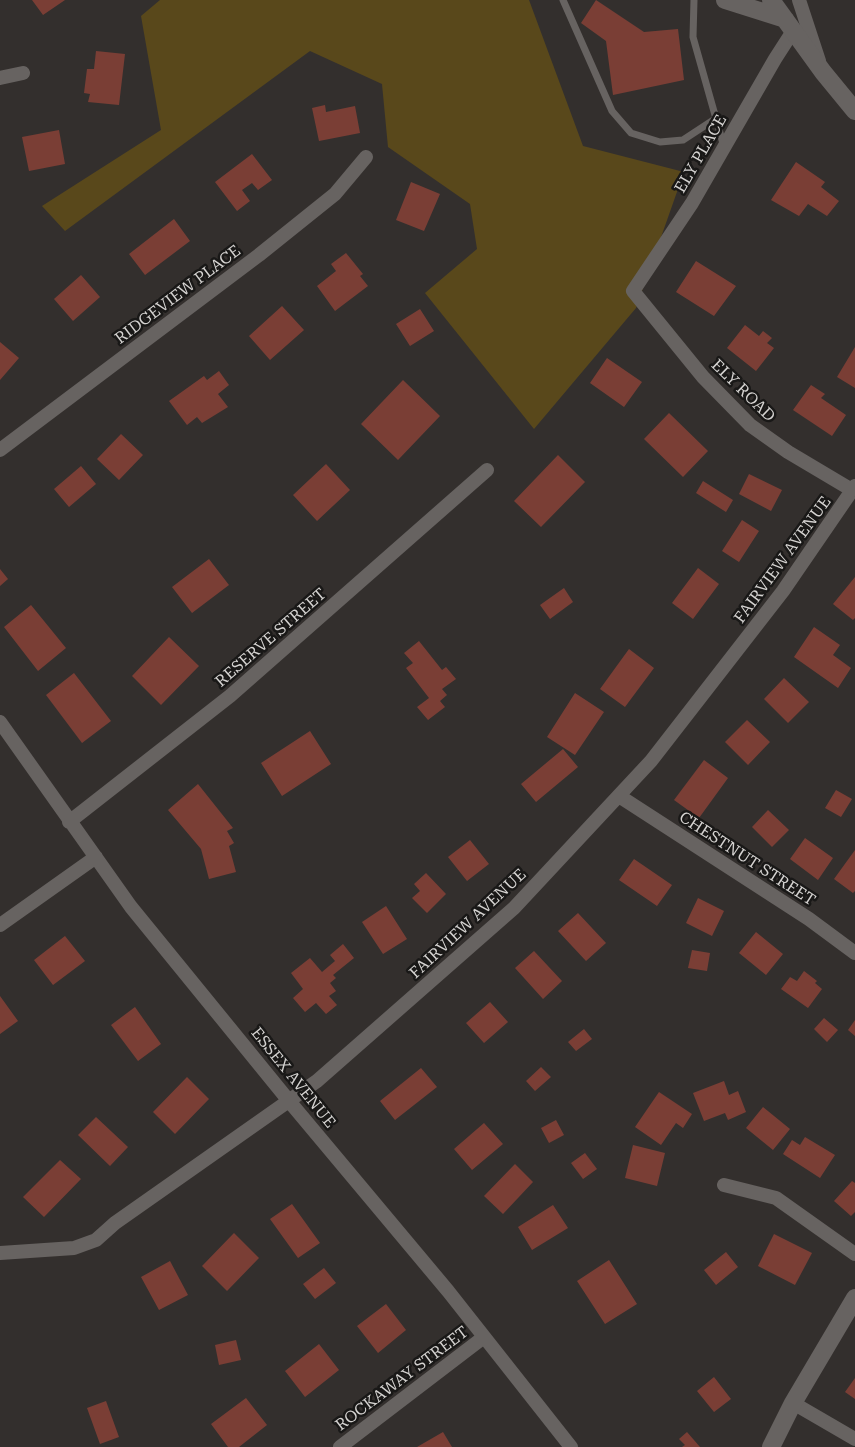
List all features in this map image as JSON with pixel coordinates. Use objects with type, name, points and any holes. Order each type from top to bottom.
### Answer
[{"type":"main road","points":[[725,0],[789,25]]},
{"type":"main road","points":[[771,0],[823,72],[855,111]]},
{"type":"main road","points":[[771,1447],[793,1403],[855,1298]]},
{"type":"street","points":[[799,0],[823,72]]},
{"type":"street","name":"ELY PLACE","points":[[633,291],[692,203],[775,59],[789,25]]},
{"type":"street","points":[[0,78],[23,73]]},
{"type":"street","name":"RIDGEVIEW PLACE","points":[[0,450],[327,201],[366,157]]},
{"type":"street","name":"ELY ROAD","points":[[633,291],[704,377],[750,425],[788,452],[854,488]]},
{"type":"street","name":"RESERVE STREET","points":[[69,822],[230,696],[487,470]]},
{"type":"street","name":"FAIRVIEW AVENUE","points":[[0,1253],[74,1248],[96,1240],[115,1223],[317,1081],[514,908],[651,761],[783,591],[854,488]]},
{"type":"street","name":"ESSEX AVENUE","points":[[0,722],[131,907],[448,1291],[571,1447]]},
{"type":"street","name":"CHESTNUT STREET","points":[[619,796],[809,919],[855,953]]},
{"type":"street","points":[[0,925],[96,857]]},
{"type":"street","points":[[724,1185],[776,1198],[855,1254]]},
{"type":"street","name":"ROCKAWAY STREET","points":[[340,1447],[484,1337]]},
{"type":"street","points":[[793,1403],[855,1439]]},
{"type":"lane","points":[[563,0],[612,111],[631,133],[660,142],[683,140],[716,119]]},
{"type":"lane","points":[[694,0],[693,38],[724,147]]},
{"type":"shaded area","points":[[160,0],[529,0],[583,146],[684,172],[636,308],[534,429],[425,293],[477,249],[470,204],[388,147],[382,84],[310,51],[65,231],[42,206],[161,130],[141,16]]},
{"type":"building","points":[[32,0],[65,0],[43,15]]},
{"type":"building","points":[[596,0],[644,32],[678,29],[684,80],[613,95],[606,41],[581,23]]},
{"type":"building","points":[[96,51],[125,54],[119,105],[88,102],[90,94],[84,93],[87,69],[94,69]]},
{"type":"building","points":[[325,105],[326,112],[355,106],[360,133],[319,141],[312,108]]},
{"type":"building","points":[[59,130],[65,164],[29,171],[22,137]]},
{"type":"building","points":[[252,154],[272,180],[258,190],[252,183],[242,190],[250,201],[237,211],[215,182]]},
{"type":"building","points":[[796,162],[825,182],[821,187],[839,201],[827,216],[808,204],[799,216],[771,200]]},
{"type":"building","points":[[411,182],[440,194],[424,231],[396,220]]},
{"type":"building","points":[[174,219],[190,241],[145,275],[129,254]]},
{"type":"building","points":[[346,253],[363,274],[360,276],[368,286],[335,311],[317,286],[336,271],[331,264]]},
{"type":"building","points":[[696,261],[736,286],[714,316],[676,292]]},
{"type":"building","points":[[81,275],[100,297],[73,321],[54,299]]},
{"type":"building","points":[[282,306],[304,330],[270,360],[249,336]]},
{"type":"building","points":[[420,309],[434,331],[410,346],[396,324]]},
{"type":"building","points":[[745,325],[759,336],[763,331],[772,338],[767,343],[774,348],[756,371],[727,348]]},
{"type":"building","points":[[0,342],[19,358],[0,380]]},
{"type":"building","points":[[855,347],[855,388],[837,377]]},
{"type":"building","points":[[607,358],[642,382],[624,407],[590,383]]},
{"type":"building","points":[[219,371],[229,385],[218,394],[228,407],[202,423],[197,417],[187,425],[169,401],[204,376],[207,380]]},
{"type":"building","points":[[403,380],[440,416],[398,460],[361,424]]},
{"type":"building","points":[[811,385],[825,394],[821,398],[846,415],[832,436],[793,410]]},
{"type":"building","points":[[669,413],[708,451],[683,477],[644,439]]},
{"type":"building","points":[[121,434],[143,455],[119,480],[97,459]]},
{"type":"building","points":[[558,455],[585,482],[541,527],[514,501]]},
{"type":"building","points":[[326,464],[350,490],[317,521],[293,495]]},
{"type":"building","points":[[81,466],[96,484],[69,507],[54,489]]},
{"type":"building","points":[[749,474],[782,490],[771,511],[739,494]]},
{"type":"building","points":[[703,481],[733,500],[726,512],[696,493]]},
{"type":"building","points":[[742,520],[759,531],[739,562],[722,551]]},
{"type":"building","points":[[209,559],[229,585],[192,613],[172,587]]},
{"type":"building","points":[[698,568],[719,584],[693,619],[672,603]]},
{"type":"building","points":[[0,569],[8,579],[0,586]]},
{"type":"building","points":[[855,577],[855,618],[853,620],[833,604]]},
{"type":"building","points":[[564,588],[573,602],[550,619],[540,605]]},
{"type":"building","points":[[31,605],[66,648],[38,671],[4,627]]},
{"type":"building","points":[[814,627],[840,645],[833,655],[851,668],[838,688],[794,657]]},
{"type":"building","points":[[169,637],[199,666],[161,705],[132,676]]},
{"type":"building","points":[[419,641],[442,670],[446,667],[456,679],[442,689],[447,695],[440,701],[445,707],[428,720],[417,707],[429,698],[406,668],[413,663],[404,653]]},
{"type":"building","points":[[629,649],[654,668],[625,707],[600,689]]},
{"type":"building","points":[[74,673],[111,721],[82,743],[46,695]]},
{"type":"building","points":[[784,678],[809,702],[788,723],[764,699]]},
{"type":"building","points":[[575,693],[604,712],[575,755],[547,737]]},
{"type":"building","points":[[747,720],[770,742],[748,765],[725,742]]},
{"type":"building","points":[[310,731],[331,764],[282,796],[261,763]]},
{"type":"building","points":[[563,749],[578,767],[536,802],[521,784]]},
{"type":"building","points":[[704,760],[728,778],[699,818],[674,800]]},
{"type":"building","points":[[198,784],[233,828],[227,831],[234,843],[229,846],[236,872],[209,879],[201,849],[168,810]]},
{"type":"building","points":[[836,790],[852,799],[841,817],[825,808]]},
{"type":"building","points":[[768,810],[789,830],[772,847],[752,827]]},
{"type":"building","points":[[805,838],[833,858],[818,880],[790,859]]},
{"type":"building","points":[[470,840],[489,864],[467,881],[448,857]]},
{"type":"building","points":[[855,850],[855,891],[853,893],[834,879]]},
{"type":"building","points":[[634,859],[672,885],[657,906],[619,880]]},
{"type":"building","points":[[426,873],[446,894],[427,913],[412,898],[420,891],[414,884]]},
{"type":"building","points":[[698,898],[724,911],[712,936],[686,923]]},
{"type":"building","points":[[386,906],[407,939],[383,954],[362,922]]},
{"type":"building","points":[[578,913],[606,943],[586,961],[558,931]]},
{"type":"building","points":[[756,932],[783,954],[766,975],[739,953]]},
{"type":"building","points":[[65,936],[85,961],[53,985],[34,960]]},
{"type":"building","points":[[343,944],[354,958],[333,975],[336,978],[330,983],[336,991],[329,996],[337,1005],[326,1014],[316,1003],[305,1012],[293,998],[303,989],[291,973],[310,958],[322,972],[335,961],[330,955]]},
{"type":"building","points":[[692,950],[710,953],[707,971],[688,968]]},
{"type":"building","points":[[534,951],[562,981],[543,999],[515,968]]},
{"type":"building","points":[[804,971],[817,981],[815,983],[822,989],[808,1008],[781,989],[790,977],[797,981]]},
{"type":"building","points":[[0,996],[18,1021],[0,1034]]},
{"type":"building","points":[[490,1002],[508,1022],[484,1043],[466,1023]]},
{"type":"building","points":[[135,1007],[161,1044],[138,1061],[111,1025]]},
{"type":"building","points":[[824,1018],[838,1030],[827,1042],[814,1029]]},
{"type":"building","points":[[855,1020],[855,1036],[848,1030]]},
{"type":"building","points":[[584,1029],[592,1039],[576,1051],[568,1042]]},
{"type":"building","points":[[541,1067],[551,1077],[535,1091],[526,1081]]},
{"type":"building","points":[[421,1068],[437,1087],[395,1120],[380,1101]]},
{"type":"building","points":[[187,1077],[209,1099],[175,1134],[153,1112]]},
{"type":"building","points":[[724,1081],[729,1095],[738,1091],[746,1112],[728,1120],[725,1113],[704,1121],[693,1093]]},
{"type":"building","points":[[659,1092],[692,1114],[683,1128],[676,1123],[661,1145],[635,1127]]},
{"type":"building","points":[[763,1107],[790,1129],[773,1150],[746,1128]]},
{"type":"building","points":[[96,1117],[128,1147],[110,1166],[78,1135]]},
{"type":"building","points":[[556,1120],[564,1135],[549,1143],[541,1128]]},
{"type":"building","points":[[484,1123],[503,1144],[472,1170],[454,1149]]},
{"type":"building","points":[[805,1137],[835,1155],[820,1178],[783,1154],[792,1140],[800,1145]]},
{"type":"building","points":[[633,1145],[665,1153],[657,1186],[625,1178]]},
{"type":"building","points":[[585,1153],[597,1169],[583,1179],[571,1163]]},
{"type":"building","points":[[60,1160],[81,1179],[44,1217],[23,1197]]},
{"type":"building","points":[[515,1164],[533,1182],[503,1214],[484,1196]]},
{"type":"building","points":[[852,1181],[855,1183],[855,1212],[851,1216],[834,1201]]},
{"type":"building","points":[[292,1204],[320,1243],[298,1258],[270,1219]]},
{"type":"building","points":[[553,1205],[568,1228],[532,1250],[518,1227]]},
{"type":"building","points":[[234,1233],[259,1258],[227,1291],[202,1266]]},
{"type":"building","points":[[774,1234],[812,1253],[795,1285],[758,1266]]},
{"type":"building","points":[[726,1252],[738,1267],[716,1285],[704,1270]]},
{"type":"building","points":[[609,1260],[637,1304],[605,1324],[577,1281]]},
{"type":"building","points":[[170,1261],[188,1295],[159,1310],[141,1277]]},
{"type":"building","points":[[324,1268],[336,1283],[315,1299],[303,1284]]},
{"type":"building","points":[[386,1304],[406,1330],[378,1353],[357,1326]]},
{"type":"building","points":[[236,1340],[241,1360],[219,1365],[215,1345]]},
{"type":"building","points":[[319,1344],[339,1370],[305,1397],[285,1371]]},
{"type":"building","points":[[714,1377],[731,1399],[714,1412],[697,1391]]},
{"type":"building","points":[[855,1378],[855,1399],[845,1392]]},
{"type":"building","points":[[246,1398],[267,1425],[239,1447],[228,1447],[211,1424]]},
{"type":"building","points":[[106,1401],[119,1437],[100,1444],[87,1408]]},
{"type":"building","points":[[443,1432],[452,1447],[417,1447]]},
{"type":"building","points":[[687,1432],[700,1447],[682,1447],[685,1445],[679,1439]]}]
